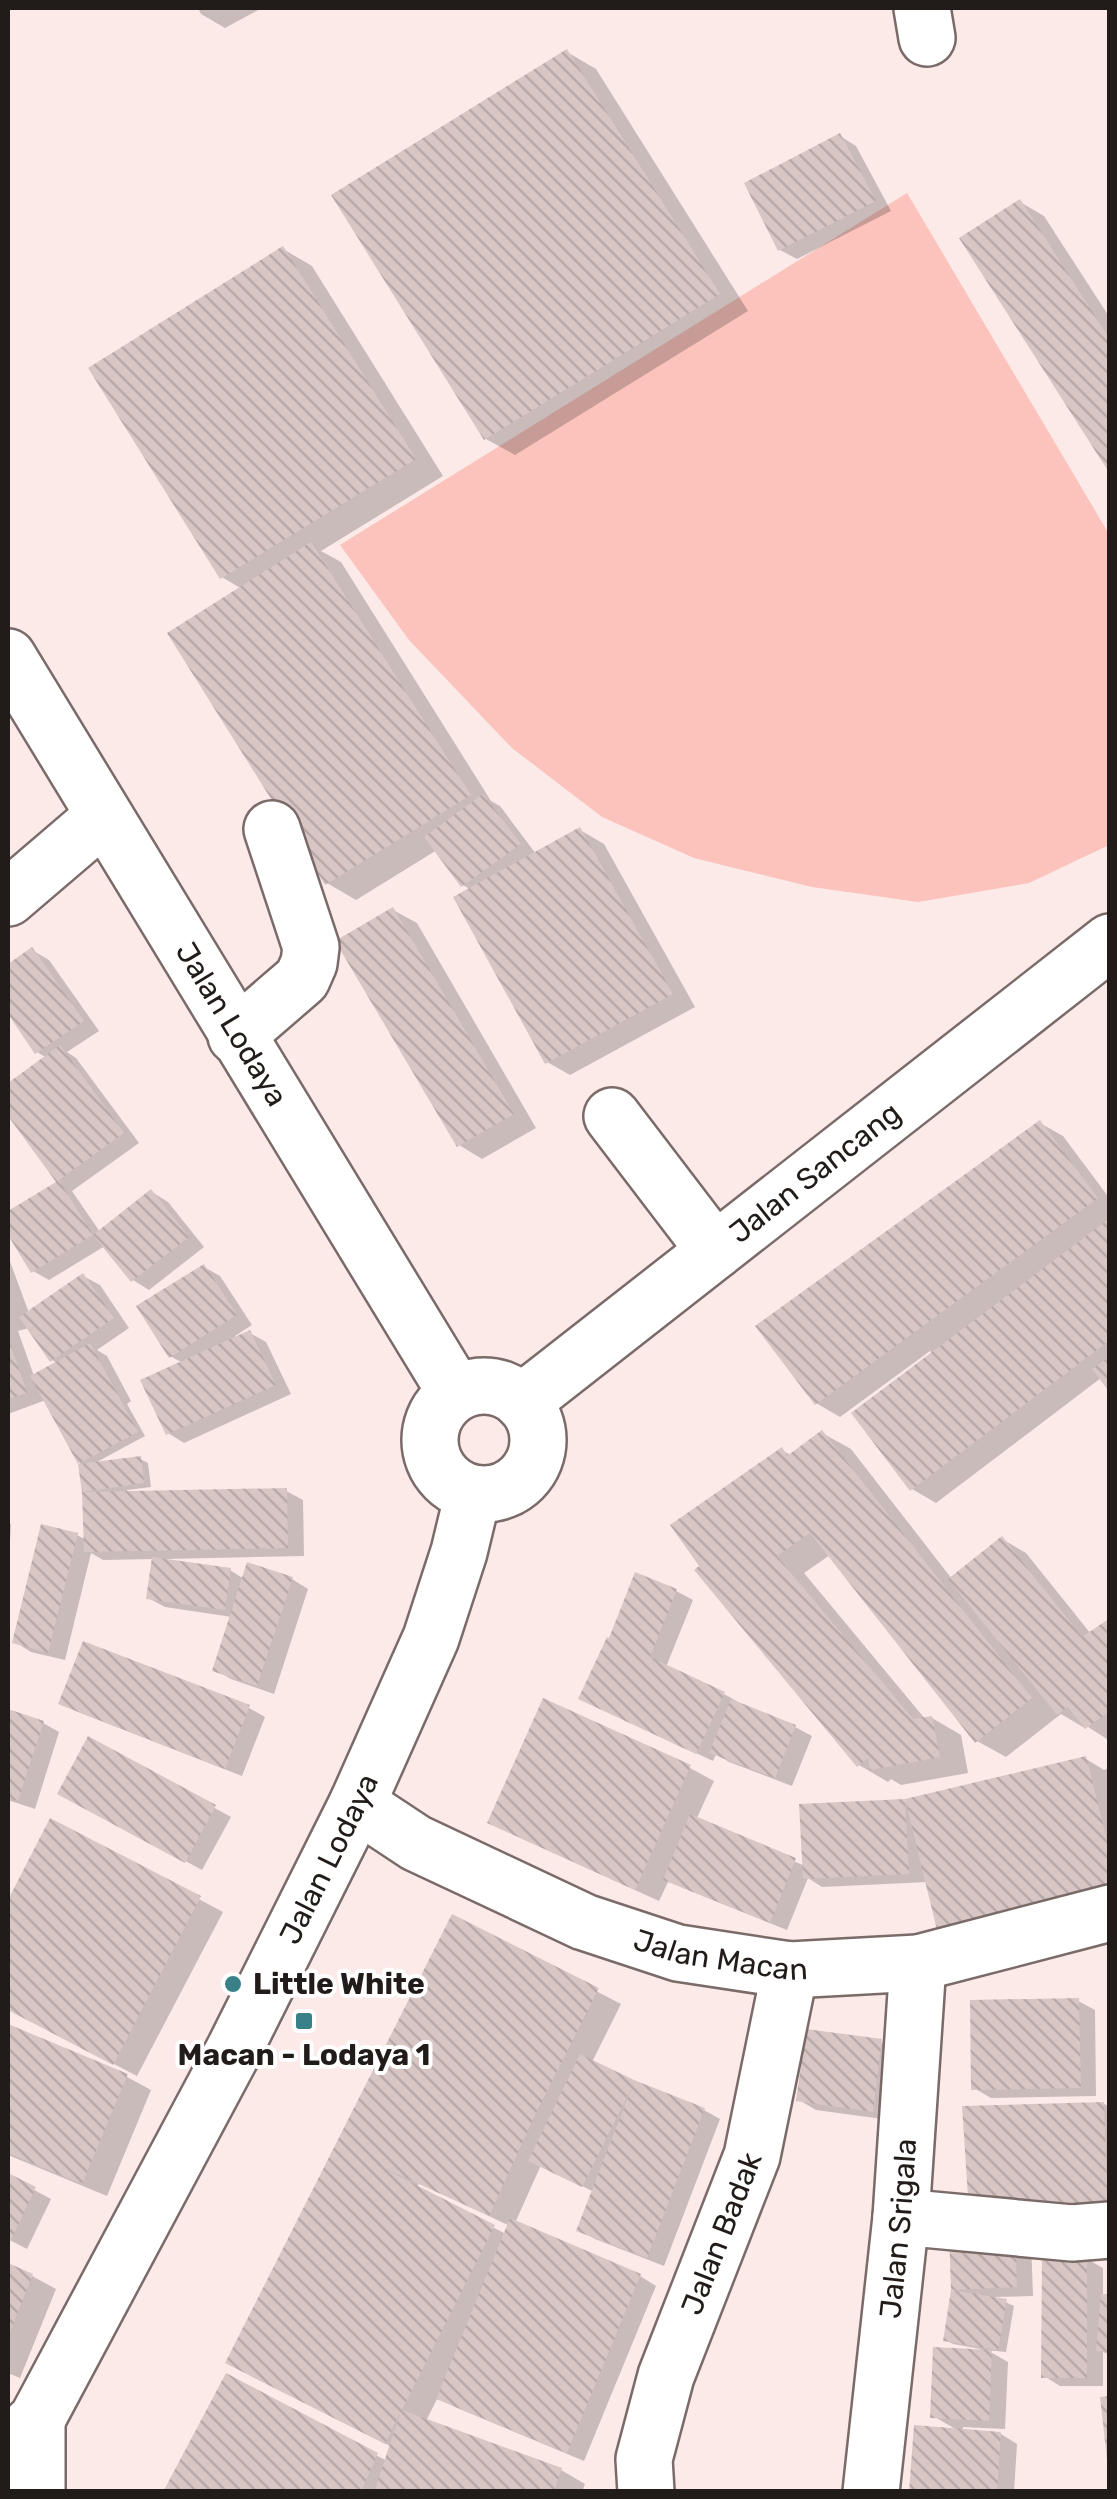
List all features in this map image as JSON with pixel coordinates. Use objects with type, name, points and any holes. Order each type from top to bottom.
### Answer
[{"type":"street","name":"Jalan Lodaya","points":[[8,656],[456,1393]]},
{"type":"street","points":[[8,898],[104,816]]},
{"type":"street","points":[[236,1036],[302,979],[309,964],[311,948],[272,829]]},
{"type":"street","name":"Jalan Sancang","points":[[522,1402],[1110,942]]},
{"type":"street","points":[[612,1116],[715,1252]]},
{"type":"street","points":[[483,1385],[502,1388],[518,1397],[530,1412],[537,1428],[533,1465],[508,1490],[473,1494],[443,1476],[434,1463],[430,1428],[436,1412],[456,1393],[483,1385]]},
{"type":"street","name":"Jalan Lodaya","points":[[37,2492],[18,2425],[234,2048],[358,1804],[432,1638],[473,1494]]},
{"type":"street","name":"Jalan Macan","points":[[358,1804],[416,1843],[584,1922],[678,1953],[790,1970],[918,1963],[1110,1913]]},
{"type":"street","name":"Jalan Srigala","points":[[871,2492],[901,2217],[918,1963]]},
{"type":"street","name":"Jalan Badak","points":[[646,2492],[644,2459],[666,2376],[752,2156],[790,1970]]},
{"type":"street","points":[[901,2217],[1072,2233],[1110,2230]]},
{"type":"shaded area","points":[[907,193],[1109,534],[1109,845],[1029,883],[918,902],[812,887],[694,858],[602,817],[512,748],[409,640],[340,545]]},
{"type":"building","points":[[567,49],[720,294],[484,440],[331,195]]},
{"type":"building","points":[[840,133],[876,201],[778,251],[744,183]]},
{"type":"building","points":[[1020,199],[1110,339],[1110,474],[959,238]]},
{"type":"building","points":[[283,246],[416,459],[220,579],[88,368]]},
{"type":"building","points":[[311,542],[471,795],[325,885],[167,633]]},
{"type":"building","points":[[483,794],[521,844],[461,887],[424,837]]},
{"type":"building","points":[[580,827],[673,994],[545,1064],[453,897]]},
{"type":"building","points":[[393,907],[514,1114],[457,1147],[335,941]]},
{"type":"building","points":[[32,947],[84,1021],[35,1054],[8,1014],[8,964]]},
{"type":"building","points":[[60,1045],[124,1133],[59,1180],[93,1235],[31,1273],[8,1235],[8,1211],[56,1182],[8,1116],[8,1083]]},
{"type":"building","points":[[1040,1120],[1098,1198],[815,1405],[755,1326]]},
{"type":"building","points":[[151,1189],[189,1237],[131,1282],[93,1235]]},
{"type":"building","points":[[1110,1218],[1110,1340],[910,1491],[851,1413]]},
{"type":"building","points":[[204,1264],[237,1315],[169,1358],[136,1306]]},
{"type":"building","points":[[83,1273],[114,1318],[50,1362],[19,1317]]},
{"type":"building","points":[[250,1330],[276,1385],[166,1435],[140,1380]]},
{"type":"building","points":[[8,1337],[27,1393],[8,1399]]},
{"type":"building","points":[[90,1343],[138,1432],[78,1464],[30,1376]]},
{"type":"building","points":[[1110,1356],[1110,1393],[1092,1369]]},
{"type":"building","points":[[822,1430],[1032,1698],[975,1743],[810,1533],[777,1556],[913,1719],[932,1716],[940,1757],[870,1770],[868,1758],[857,1767],[694,1570],[699,1566],[670,1525],[782,1447],[787,1456]]},
{"type":"building","points":[[141,1456],[144,1483],[82,1492],[78,1464]]},
{"type":"building","points":[[287,1488],[288,1548],[84,1552],[82,1492]]},
{"type":"building","points":[[41,1524],[78,1533],[48,1653],[12,1643]]},
{"type":"building","points":[[1002,1536],[1082,1637],[1110,1618],[1110,1711],[1085,1729],[1068,1707],[1057,1715],[948,1579]]},
{"type":"building","points":[[152,1557],[231,1568],[225,1610],[146,1599]]},
{"type":"building","points":[[247,1562],[293,1577],[257,1686],[212,1671]]},
{"type":"building","points":[[635,1572],[677,1589],[650,1657],[725,1692],[696,1754],[578,1699],[609,1638]]},
{"type":"building","points":[[83,1641],[250,1705],[225,1769],[58,1704]]},
{"type":"building","points":[[543,1698],[691,1765],[635,1890],[487,1823]]},
{"type":"building","points":[[731,1699],[796,1725],[775,1778],[709,1753]]},
{"type":"building","points":[[8,1709],[44,1721],[18,1801],[8,1798]]},
{"type":"building","points":[[88,1736],[216,1805],[185,1863],[57,1794]]},
{"type":"building","points":[[1086,1756],[1110,1852],[1110,1889],[937,1930],[905,1799]]},
{"type":"building","points":[[905,1799],[909,1874],[803,1879],[799,1804]]},
{"type":"building","points":[[690,1814],[796,1858],[770,1923],[663,1880]]},
{"type":"building","points":[[50,1818],[201,1896],[113,2065],[8,2010],[8,1900]]},
{"type":"building","points":[[452,1914],[599,1988],[489,2216],[373,2163],[495,2225],[402,2410],[562,2468],[554,2492],[374,2492],[401,2411],[385,2444],[225,2363]]},
{"type":"building","points":[[1079,1998],[1081,2088],[971,2090],[970,2000]]},
{"type":"building","points":[[8,2024],[128,2074],[82,2184],[8,2153]]},
{"type":"building","points":[[806,2029],[882,2039],[873,2112],[796,2101]]},
{"type":"building","points":[[580,2054],[705,2108],[647,2258],[576,2231],[632,2087],[582,2187],[528,2161]]},
{"type":"building","points":[[1104,2102],[1108,2206],[969,2212],[962,2106]]},
{"type":"building","points":[[8,2173],[36,2187],[10,2242],[8,2240]]},
{"type":"building","points":[[510,2218],[641,2274],[567,2453],[436,2399]]},
{"type":"building","points":[[1015,2228],[1017,2287],[951,2290],[949,2230]]},
{"type":"building","points":[[1042,2256],[1087,2256],[1087,2378],[1041,2378]]},
{"type":"building","points":[[8,2263],[33,2274],[8,2337]]},
{"type":"building","points":[[951,2290],[1007,2299],[998,2350],[943,2341]]},
{"type":"building","points":[[1101,2294],[1110,2294],[1110,2352],[1096,2351]]},
{"type":"building","points":[[933,2347],[992,2350],[989,2421],[930,2418]]},
{"type":"building","points":[[226,2373],[378,2453],[361,2492],[163,2492]]},
{"type":"building","points":[[1110,2396],[1110,2459],[1107,2459],[1100,2397]]},
{"type":"building","points":[[914,2425],[1001,2432],[997,2492],[909,2492]]},
{"type":"place","name":"Little White","points":[[233,1984]]},
{"type":"place","name":"Macan - Lodaya 1","points":[[304,2021]]}]
